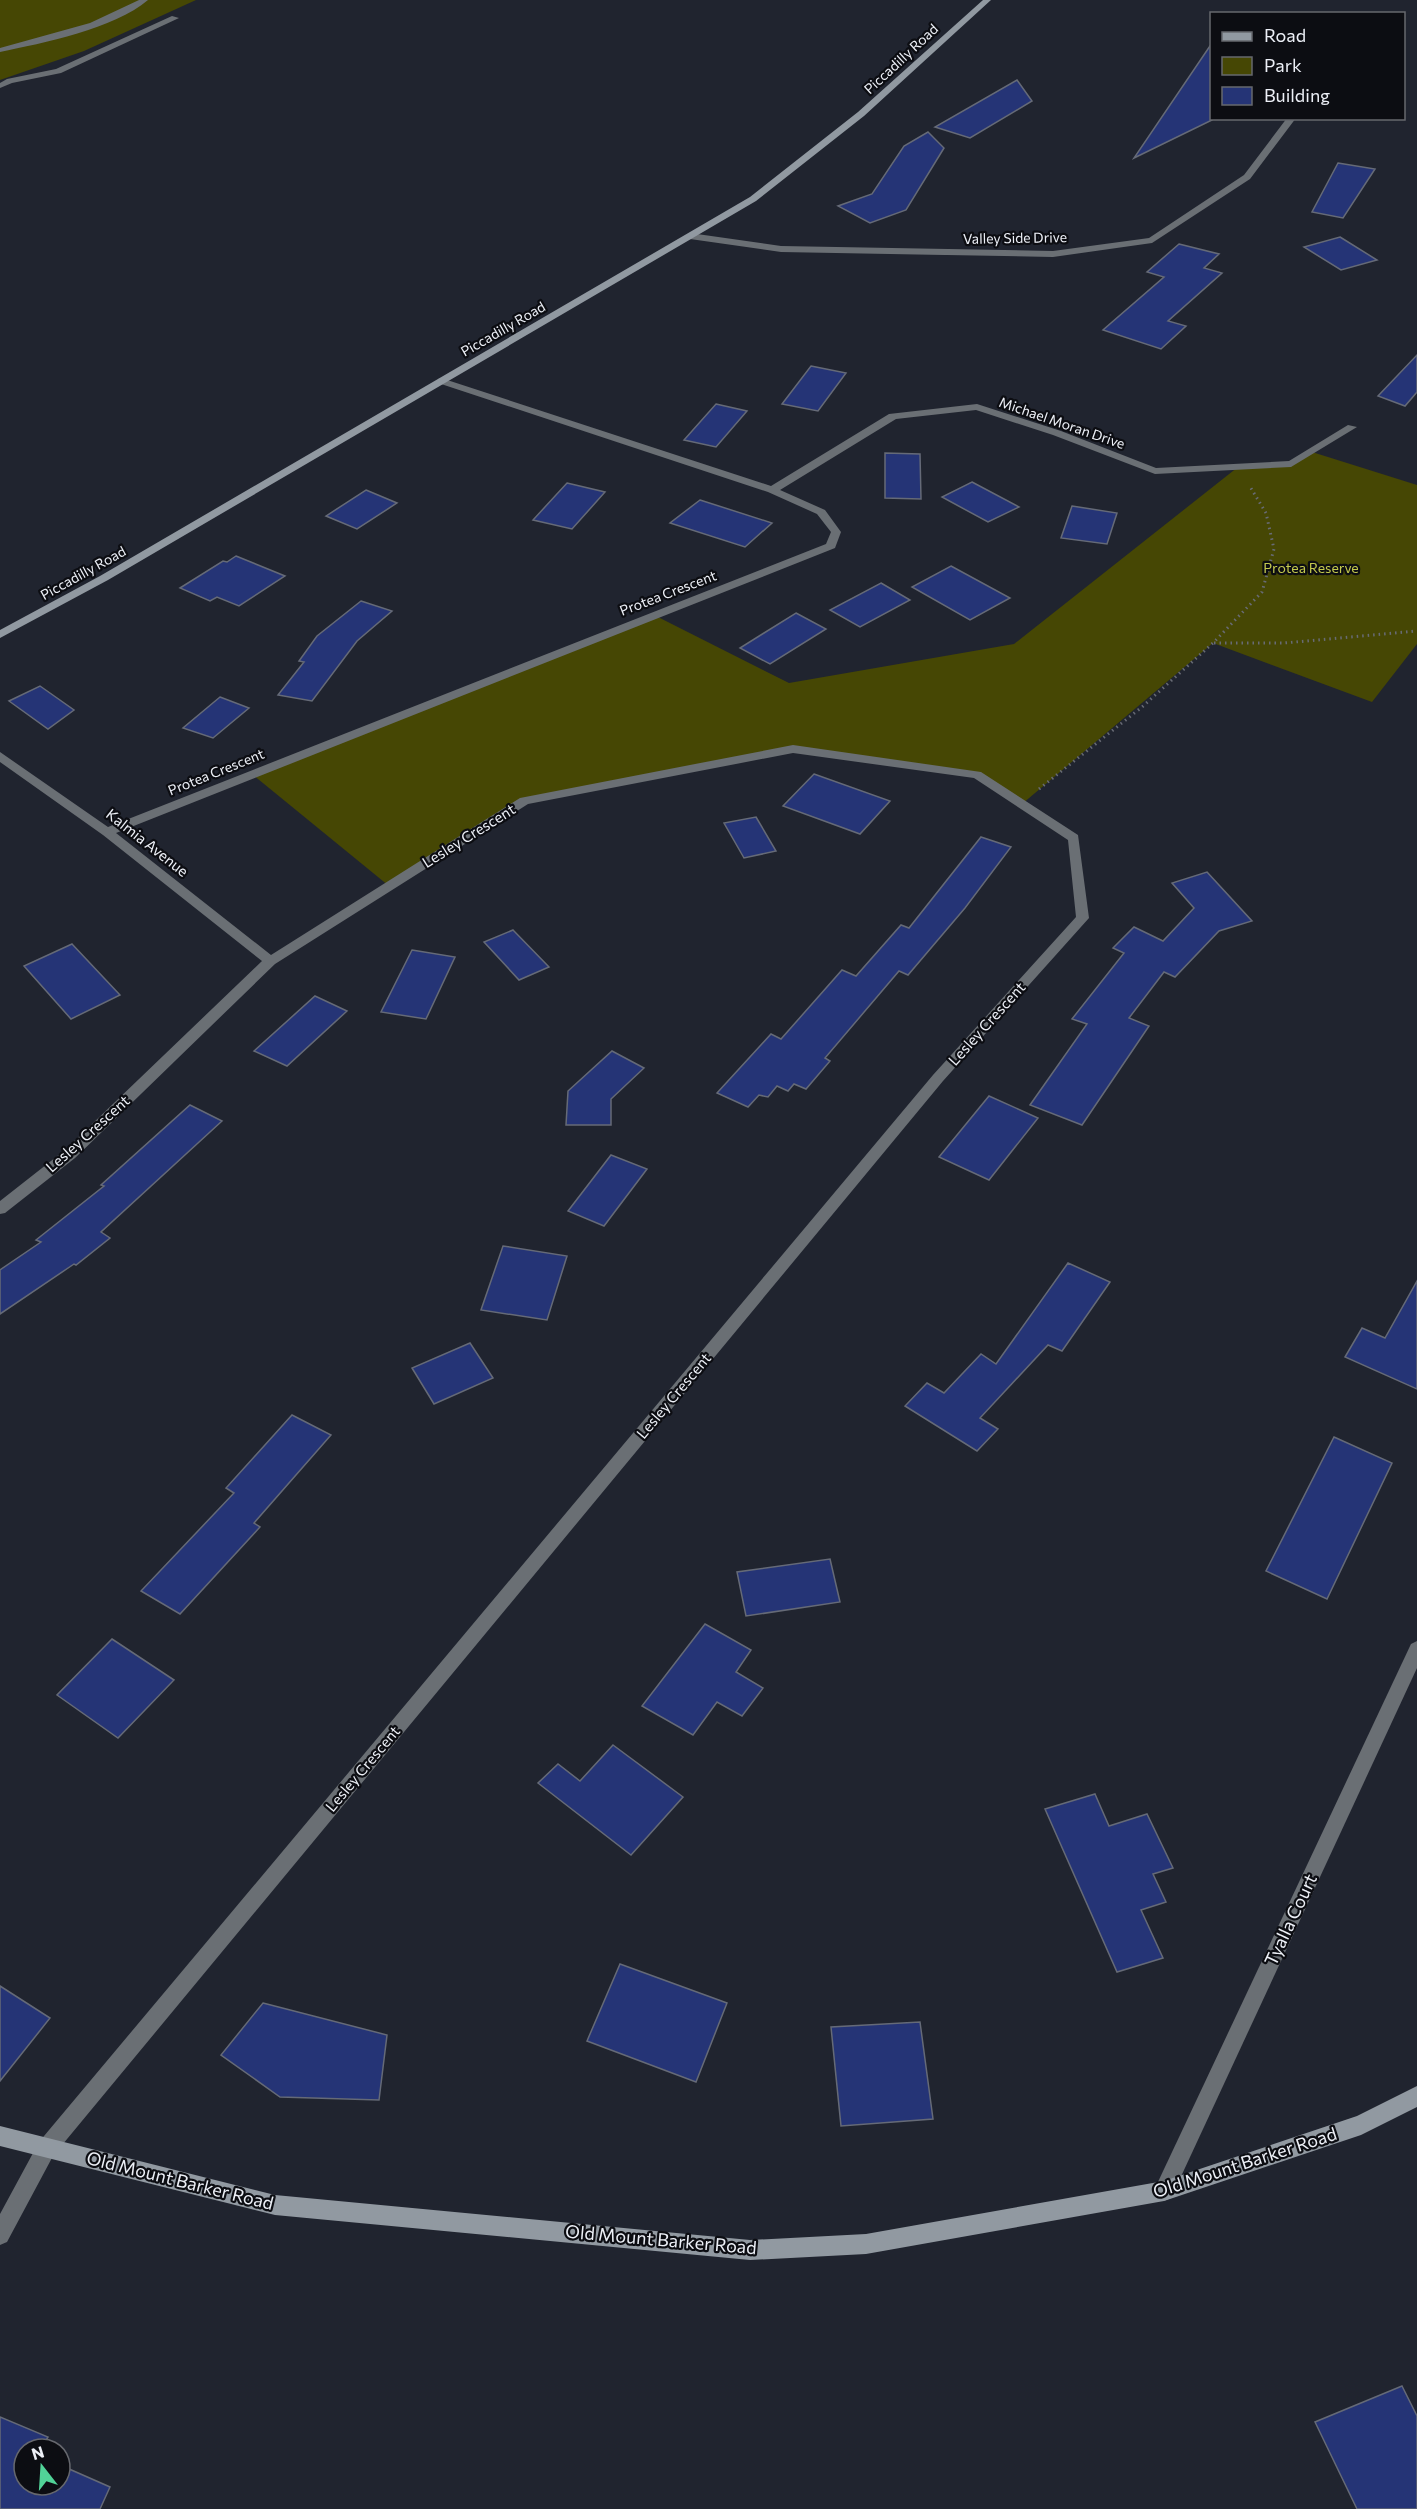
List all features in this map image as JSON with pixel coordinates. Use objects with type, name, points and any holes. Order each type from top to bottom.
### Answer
[{"type":"main road","name":"Piccadilly Road","points":[[0,635],[104,578],[753,199],[861,114],[987,0]]},
{"type":"main road","name":"Old Mount Barker Road","points":[[0,2136],[275,2205],[750,2250],[866,2244],[1164,2191],[1361,2125],[1417,2096]]},
{"type":"street","points":[[0,50],[61,36],[126,11],[144,0]]},
{"type":"street","points":[[0,86],[10,81],[58,71],[175,18]]},
{"type":"street","name":"Valley Side Drive","points":[[690,236],[781,249],[1053,254],[1152,240],[1248,177],[1291,120]]},
{"type":"street","name":"Protea Crescent","points":[[107,832],[831,546],[836,532],[821,512],[772,490],[441,381]]},
{"type":"street","name":"Michael Moran Drive","points":[[772,490],[893,416],[977,407],[1057,433],[1155,471],[1291,464],[1352,427]]},
{"type":"street","name":"Lesley Crescent","points":[[0,1209],[70,1154],[270,961],[524,801],[793,749],[976,774],[1074,838],[1083,918],[938,1078],[46,2149]]},
{"type":"street","name":"Kalmia Avenue","points":[[0,756],[107,832],[270,961]]},
{"type":"street","name":"Tyalla Court","points":[[1164,2191],[1417,1649]]},
{"type":"street","points":[[0,2235],[46,2149]]},
{"type":"path","points":[[1022,804],[1061,770],[1142,707],[1213,643],[1263,592],[1274,549],[1266,513],[1238,467]]},
{"type":"path","points":[[1213,643],[1284,643],[1417,631]]},
{"type":"green space","points":[[0,0],[196,0],[84,51],[0,80]]},
{"type":"green space","name":"Protea Reserve","points":[[1312,452],[1417,485],[1417,644],[1372,702],[1213,643],[1022,804],[977,775],[793,749],[524,801],[389,886],[252,774],[654,615],[789,683],[1014,644],[1238,467],[1291,464]]},
{"type":"building","points":[[1210,46],[1210,120],[1212,120],[1134,158]]},
{"type":"building","points":[[1017,80],[1032,101],[970,138],[935,127]]},
{"type":"building","points":[[928,132],[944,148],[906,210],[870,223],[838,206],[872,194],[904,146]]},
{"type":"building","points":[[1338,163],[1375,169],[1343,218],[1312,212]]},
{"type":"building","points":[[1340,237],[1377,260],[1341,270],[1304,247]]},
{"type":"building","points":[[1179,244],[1219,254],[1204,268],[1222,273],[1168,321],[1186,326],[1161,349],[1103,330],[1164,277],[1147,272]]},
{"type":"building","points":[[1417,355],[1417,392],[1405,406],[1378,396]]},
{"type":"building","points":[[811,366],[846,373],[818,411],[782,404]]},
{"type":"building","points":[[716,404],[747,411],[716,447],[684,440]]},
{"type":"building","points":[[885,453],[920,454],[921,499],[885,498]]},
{"type":"building","points":[[972,482],[1019,507],[988,522],[942,497]]},
{"type":"building","points":[[567,483],[605,492],[572,529],[533,520]]},
{"type":"building","points":[[366,490],[397,503],[357,529],[326,516]]},
{"type":"building","points":[[700,500],[772,523],[745,547],[670,523]]},
{"type":"building","points":[[1072,506],[1117,513],[1107,544],[1061,538]]},
{"type":"building","points":[[236,556],[285,576],[239,606],[217,597],[210,601],[180,588],[223,561],[227,562]]},
{"type":"building","points":[[951,566],[1010,598],[970,620],[912,587]]},
{"type":"building","points":[[881,583],[910,600],[860,627],[830,610]]},
{"type":"building","points":[[361,601],[392,611],[357,641],[312,701],[278,695],[304,662],[299,661],[317,636]]},
{"type":"building","points":[[796,613],[826,629],[770,664],[740,648]]},
{"type":"building","points":[[40,686],[74,710],[48,729],[9,701]]},
{"type":"building","points":[[220,697],[249,708],[213,738],[183,728]]},
{"type":"building","points":[[814,774],[890,801],[860,834],[783,806]]},
{"type":"building","points":[[756,817],[776,851],[744,858],[724,823]]},
{"type":"building","points":[[981,837],[1011,847],[965,908],[908,975],[899,971],[825,1058],[830,1061],[806,1089],[794,1084],[788,1091],[777,1086],[768,1097],[759,1095],[748,1107],[717,1093],[771,1034],[781,1039],[842,970],[856,976],[901,925],[909,928]]},
{"type":"building","points":[[1207,872],[1252,921],[1219,931],[1175,977],[1164,972],[1129,1018],[1149,1026],[1082,1125],[1030,1105],[1087,1024],[1072,1019],[1124,953],[1113,948],[1134,927],[1163,941],[1194,908],[1172,883]]},
{"type":"building","points":[[513,930],[549,967],[519,980],[484,942]]},
{"type":"building","points":[[72,944],[120,995],[71,1019],[24,966]]},
{"type":"building","points":[[412,950],[455,957],[426,1019],[381,1012]]},
{"type":"building","points":[[315,996],[347,1011],[287,1066],[254,1051]]},
{"type":"building","points":[[612,1051],[644,1068],[611,1099],[611,1125],[566,1125],[568,1091]]},
{"type":"building","points":[[989,1096],[1038,1118],[989,1180],[939,1157]]},
{"type":"building","points":[[190,1105],[222,1121],[101,1232],[110,1238],[76,1265],[74,1264],[0,1314],[0,1270],[41,1242],[36,1240],[104,1186],[101,1185]]},
{"type":"building","points":[[611,1155],[647,1169],[604,1226],[568,1211]]},
{"type":"building","points":[[503,1246],[567,1256],[547,1320],[481,1310]]},
{"type":"building","points":[[1068,1263],[1110,1282],[1062,1351],[1048,1345],[980,1418],[998,1429],[977,1451],[905,1406],[927,1383],[944,1393],[981,1354],[996,1364]]},
{"type":"building","points":[[1417,1281],[1417,1389],[1345,1357],[1362,1328],[1385,1338]]},
{"type":"building","points":[[470,1343],[493,1378],[434,1404],[412,1368]]},
{"type":"building","points":[[292,1415],[331,1435],[254,1523],[260,1527],[180,1614],[141,1591],[234,1493],[226,1488]]},
{"type":"building","points":[[1334,1437],[1392,1463],[1327,1599],[1266,1571]]},
{"type":"building","points":[[830,1559],[840,1602],[746,1616],[737,1572]]},
{"type":"building","points":[[705,1624],[751,1650],[736,1672],[763,1688],[742,1716],[717,1702],[693,1735],[642,1706]]},
{"type":"building","points":[[112,1639],[174,1680],[118,1738],[57,1695]]},
{"type":"building","points":[[613,1745],[683,1797],[631,1855],[538,1783],[558,1764],[580,1781]]},
{"type":"building","points":[[1095,1794],[1109,1826],[1147,1814],[1173,1868],[1153,1874],[1166,1902],[1141,1910],[1163,1958],[1117,1972],[1045,1809]]},
{"type":"building","points":[[620,1964],[727,2003],[696,2082],[587,2041]]},
{"type":"building","points":[[0,1986],[50,2018],[0,2081]]},
{"type":"building","points":[[263,2003],[387,2035],[379,2100],[280,2097],[221,2055]]},
{"type":"building","points":[[920,2022],[933,2119],[841,2126],[831,2027]]},
{"type":"building","points":[[1402,2386],[1417,2416],[1417,2509],[1357,2509],[1315,2422]]},
{"type":"building","points":[[0,2417],[48,2437],[12,2437],[12,2497],[72,2497],[72,2470],[110,2487],[100,2509],[0,2509]]}]
